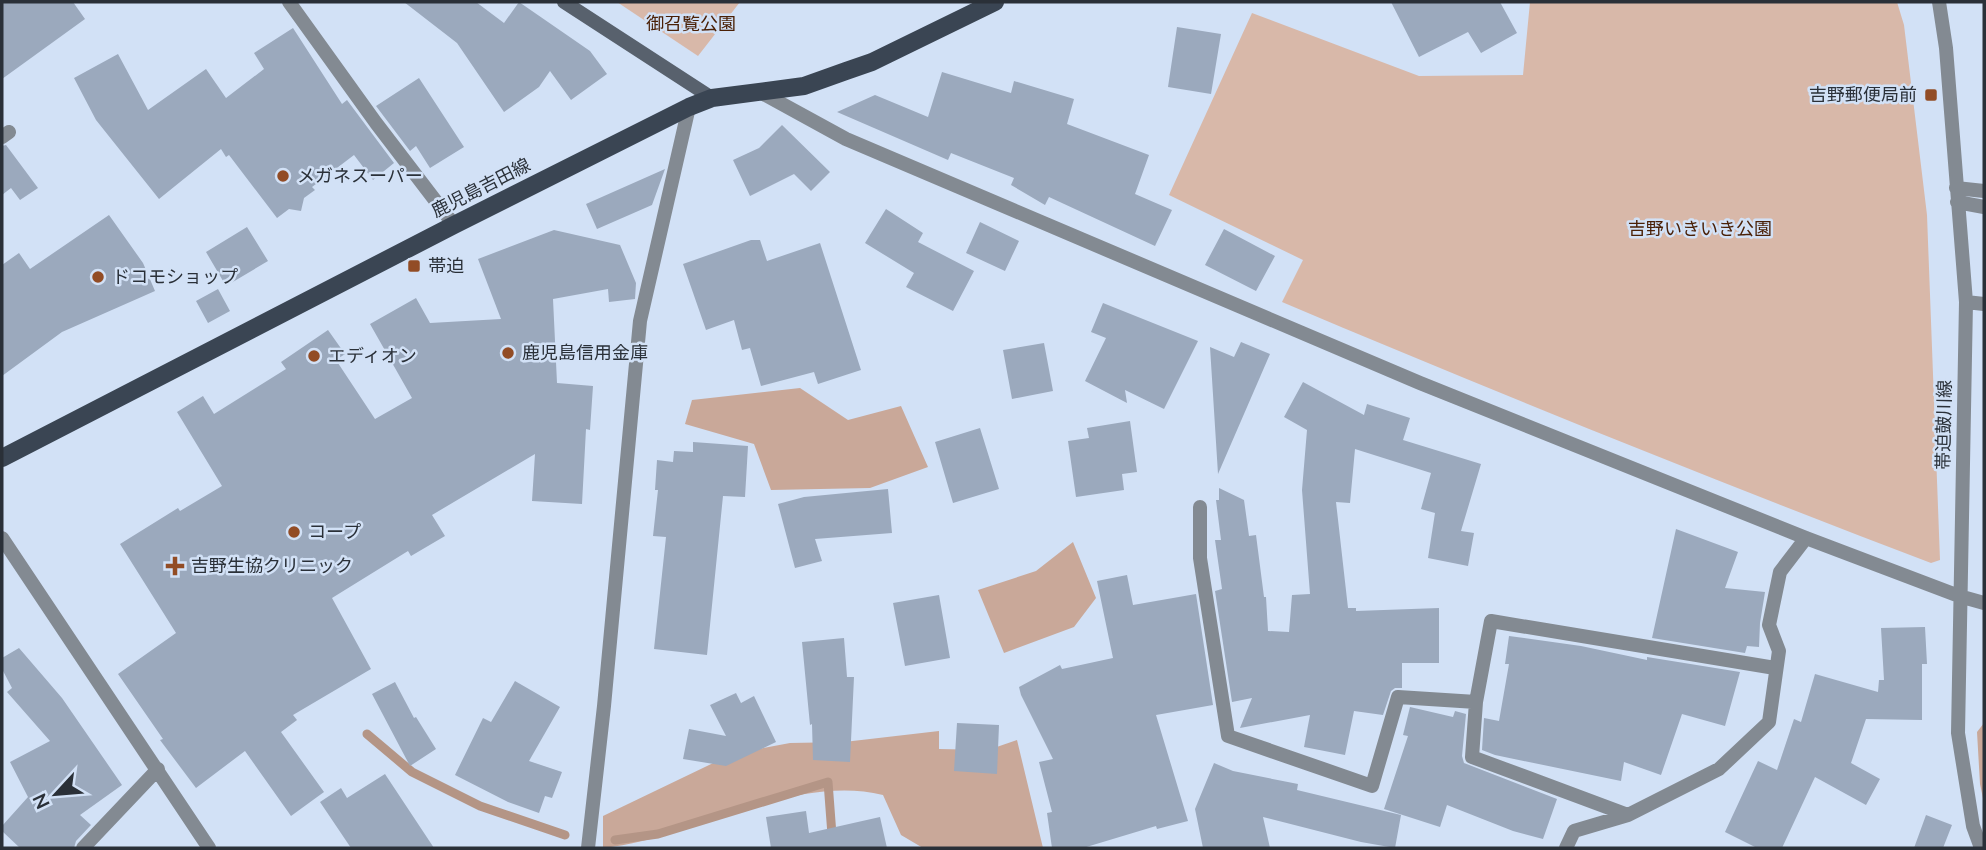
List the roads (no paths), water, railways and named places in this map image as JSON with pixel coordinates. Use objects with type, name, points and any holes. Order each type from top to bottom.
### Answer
[{"type":"main road","name":"鹿児島吉田線","points":[[2,458],[689,107],[712,98],[804,86],[872,62],[995,2]]},
{"type":"street","points":[[289,2],[454,225]]},
{"type":"street","points":[[564,2],[712,98]]},
{"type":"street","name":"帯迫皷川線","points":[[1939,2],[1946,48],[1966,302],[1958,733],[1973,826],[1981,848]]},
{"type":"street","points":[[760,92],[846,139],[1420,383],[1806,538],[1984,603]]},
{"type":"street","points":[[588,848],[640,321],[689,107]]},
{"type":"street","points":[[1956,195],[1984,191]]},
{"type":"street","points":[[1956,195],[1984,207]]},
{"type":"street","points":[[1966,302],[1984,304]]},
{"type":"street","points":[[1200,507],[1200,558],[1228,736],[1372,786],[1398,697],[1476,702]]},
{"type":"street","points":[[2,538],[209,848]]},
{"type":"street","points":[[1566,848],[1574,831],[1628,816],[1719,769],[1769,722],[1779,651],[1769,625],[1780,572],[1806,538]]},
{"type":"street","points":[[1628,816],[1472,757],[1476,702],[1491,621],[1775,668]]},
{"type":"street","points":[[83,848],[158,769]]},
{"type":"waterway","points":[[367,734],[412,772],[480,806],[565,835]]},
{"type":"waterway","points":[[615,840],[658,834],[828,782],[833,848]]},
{"type":"place","name":"吉野郵便局前","points":[[1931,95]]},
{"type":"place","name":"メガネスーパー","points":[[283,176]]},
{"type":"place","name":"帯迫","points":[[414,266]]},
{"type":"place","name":"ドコモショップ","points":[[98,277]]},
{"type":"place","name":"鹿児島信用金庫","points":[[508,353]]},
{"type":"place","name":"エディオン","points":[[314,356]]},
{"type":"place","name":"コープ","points":[[294,532]]},
{"type":"place","name":"吉野生協クリニック","points":[[175,566]]},
{"type":"park label","name":"御召覧公園","points":[[691,24]]},
{"type":"park label","name":"吉野いきいき公園","points":[[1700,229]]}]
